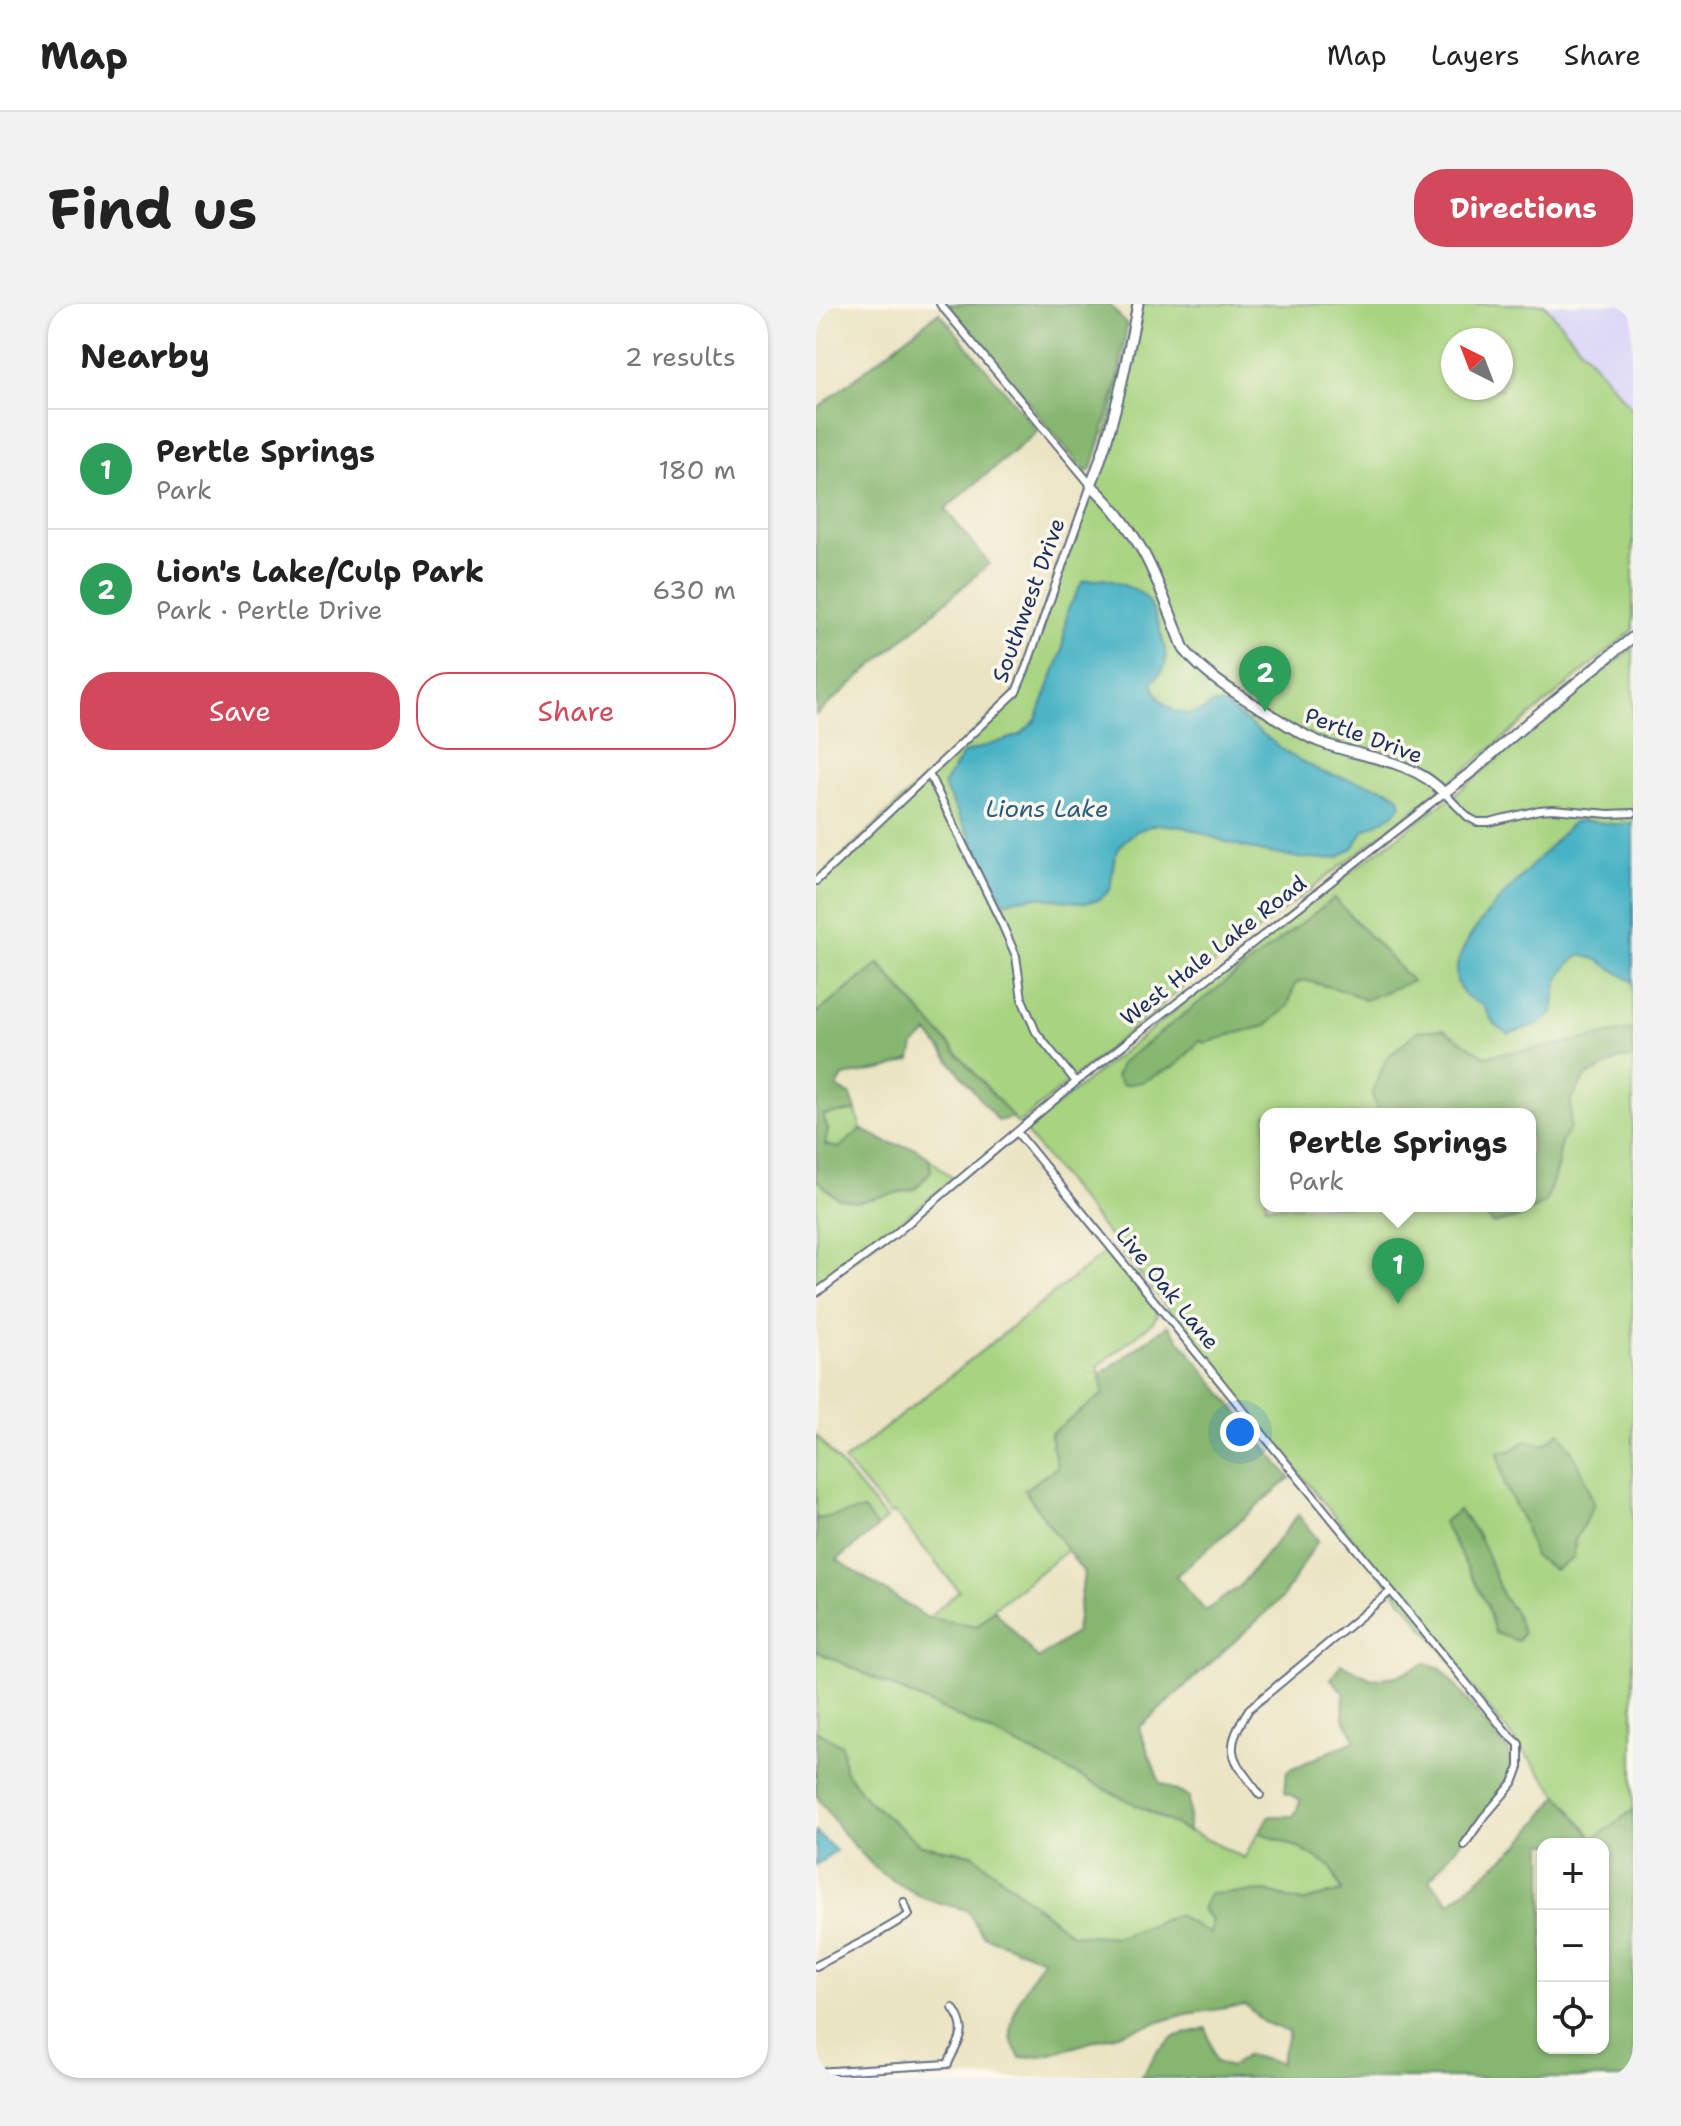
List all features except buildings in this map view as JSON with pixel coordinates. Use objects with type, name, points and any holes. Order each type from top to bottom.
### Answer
[{"type":"street","points":[[940,304],[1091,485]]},
{"type":"street","name":"Southwest Drive","points":[[816,881],[1007,702],[1020,684],[1099,465],[1122,385],[1138,304]]},
{"type":"street","name":"Pertle Drive","points":[[1091,485],[1118,513],[1142,547],[1184,649],[1195,664],[1299,732],[1318,742],[1390,762],[1426,777],[1477,822],[1553,809],[1633,813]]},
{"type":"street","name":"West Hale Lake Road","points":[[816,1293],[894,1235],[1076,1082],[1474,770],[1633,637]]},
{"type":"street","points":[[929,774],[1016,956],[1022,999],[1031,1023],[1076,1082]]},
{"type":"street","name":"Live Oak Lane","points":[[1017,1132],[1519,1744],[1519,1767],[1513,1783],[1464,1845]]},
{"type":"street","points":[[1260,1795],[1241,1770],[1232,1748],[1232,1739],[1242,1719],[1249,1709],[1391,1591]]},
{"type":"street","points":[[816,1966],[909,1915],[904,1902]]},
{"type":"street","points":[[816,2072],[948,2064],[962,2035],[960,2018],[953,2008]]},
{"type":"shaded area","points":[[1544,304],[1633,304],[1633,410]]},
{"type":"green space","points":[[948,304],[1109,304],[1127,325],[1117,385],[1092,468],[1087,472],[1081,467]]},
{"type":"green space","points":[[1138,304],[1544,304],[1633,410],[1633,630],[1458,776],[1172,996],[1018,1124],[879,964],[816,1014],[816,881],[1016,692],[1099,465]]},
{"type":"green space","points":[[939,312],[1038,431],[945,509],[989,564],[816,715],[816,409]]},
{"type":"green space","points":[[1633,647],[1633,1810],[1595,1838],[1027,1134],[1027,1130],[1334,884],[1455,794]]},
{"type":"green space","points":[[1334,898],[1412,981],[1365,1000],[1304,980],[1295,984],[1288,1006],[1266,1026],[1206,1043],[1200,1041],[1177,1065],[1142,1082],[1123,1085],[1116,1077],[1121,1063]]},
{"type":"green space","points":[[879,964],[1013,1117],[998,1121],[928,1033],[914,1045],[911,1060],[885,1069],[843,1076],[837,1087],[851,1096],[856,1111],[823,1115],[828,1130],[825,1145],[839,1148],[861,1129],[888,1143],[915,1148],[929,1158],[931,1171],[915,1189],[857,1202],[837,1198],[816,1179],[816,1014]]},
{"type":"green space","points":[[1443,1029],[1485,1056],[1633,1029],[1633,1057],[1617,1060],[1585,1077],[1571,1099],[1570,1129],[1561,1142],[1558,1164],[1546,1202],[1536,1208],[1536,1108],[1376,1108],[1372,1094],[1386,1059],[1417,1031]]},
{"type":"green space","points":[[856,1111],[861,1129],[839,1148],[825,1145],[823,1114]]},
{"type":"green space","points":[[929,1158],[953,1179],[816,1290],[816,1179],[837,1198],[931,1171]]},
{"type":"green space","points":[[1483,1212],[1529,1212],[1520,1217],[1493,1224]]},
{"type":"green space","points":[[1108,1250],[1155,1308],[1157,1315],[1152,1323],[1098,1366],[1104,1394],[1051,1434],[1058,1467],[1024,1490],[1068,1550],[994,1608],[977,1626],[928,1618],[959,1591],[894,1512],[890,1515],[844,1461]]},
{"type":"green space","points":[[1168,1325],[1290,1478],[1176,1576],[1205,1611],[1239,1587],[1298,1515],[1318,1540],[1282,1598],[1139,1728],[1160,1783],[1189,1797],[1189,1832],[1006,1739],[816,1651],[816,1519],[864,1510],[877,1528],[837,1560],[928,1618],[977,1626],[994,1609],[1038,1659],[1076,1632],[1084,1573],[1024,1490],[1057,1467],[1050,1434],[1103,1394],[1101,1374]]},
{"type":"green space","points":[[1560,1432],[1580,1467],[1594,1505],[1575,1540],[1574,1558],[1555,1570],[1534,1556],[1523,1521],[1505,1486],[1498,1451],[1510,1451],[1527,1440],[1543,1445]]},
{"type":"green space","points":[[816,1435],[886,1519],[877,1528],[864,1511],[816,1519]]},
{"type":"green space","points":[[1459,1510],[1477,1534],[1503,1597],[1515,1612],[1523,1633],[1518,1641],[1495,1633],[1486,1603],[1443,1522]]},
{"type":"green space","points":[[816,1651],[1006,1739],[1244,1858],[1259,1832],[1297,1847],[1331,1867],[1342,1891],[1301,1902],[1266,1891],[1212,1920],[1210,1934],[1177,1915],[1118,1937],[1071,1934],[972,1854],[921,1845],[866,1799],[844,1769],[842,1745],[816,1731]]},
{"type":"green space","points":[[1426,1663],[1441,1668],[1509,1752],[1512,1768],[1502,1792],[1429,1880],[1450,1903],[1520,1844],[1559,1795],[1593,1838],[1537,1838],[1537,2054],[1609,2054],[1609,1838],[1595,1838],[1633,1810],[1633,2078],[1141,2078],[1157,2052],[1174,2037],[1206,2028],[1216,2062],[1230,2067],[1247,2055],[1280,2063],[1289,2032],[1263,2022],[1246,2005],[1186,2014],[1047,2055],[1020,2058],[1012,2041],[1012,2020],[1020,1998],[1043,1959],[983,1936],[967,1910],[925,1899],[879,1872],[845,1836],[816,1795],[816,1731],[842,1745],[844,1769],[866,1799],[921,1845],[972,1854],[1071,1934],[1118,1937],[1177,1915],[1210,1934],[1212,1920],[1202,1909],[1209,1894],[1266,1891],[1301,1902],[1342,1891],[1331,1867],[1297,1847],[1259,1832],[1269,1816],[1294,1816],[1301,1800],[1285,1792],[1287,1771],[1356,1740],[1343,1717],[1344,1693],[1331,1679],[1341,1664],[1372,1679],[1397,1676]]},
{"type":"water","name":"Lions Lake","points":[[1105,579],[1127,586],[1149,602],[1160,632],[1166,662],[1152,682],[1168,707],[1185,714],[1203,710],[1212,704],[1225,705],[1290,755],[1322,772],[1387,789],[1399,797],[1401,805],[1393,815],[1363,831],[1354,847],[1339,857],[1327,859],[1263,852],[1184,827],[1156,824],[1137,831],[1124,841],[1115,855],[1110,890],[1100,899],[1085,903],[1036,897],[1005,903],[943,785],[964,753],[1020,735],[1036,720],[1062,651],[1067,611],[1083,581]]},
{"type":"water","points":[[1582,820],[1620,825],[1633,822],[1633,982],[1596,959],[1580,955],[1562,974],[1553,1014],[1534,1026],[1508,1034],[1494,1024],[1483,1005],[1464,994],[1457,979],[1458,961],[1467,942],[1495,905],[1572,823]]},
{"type":"water","points":[[816,1832],[836,1851],[816,1865]]},
{"type":"place","name":"Lion's Lake/Culp Park","points":[[1265,712]]},
{"type":"place","name":"Pertle Springs","points":[[1398,1304]]}]
